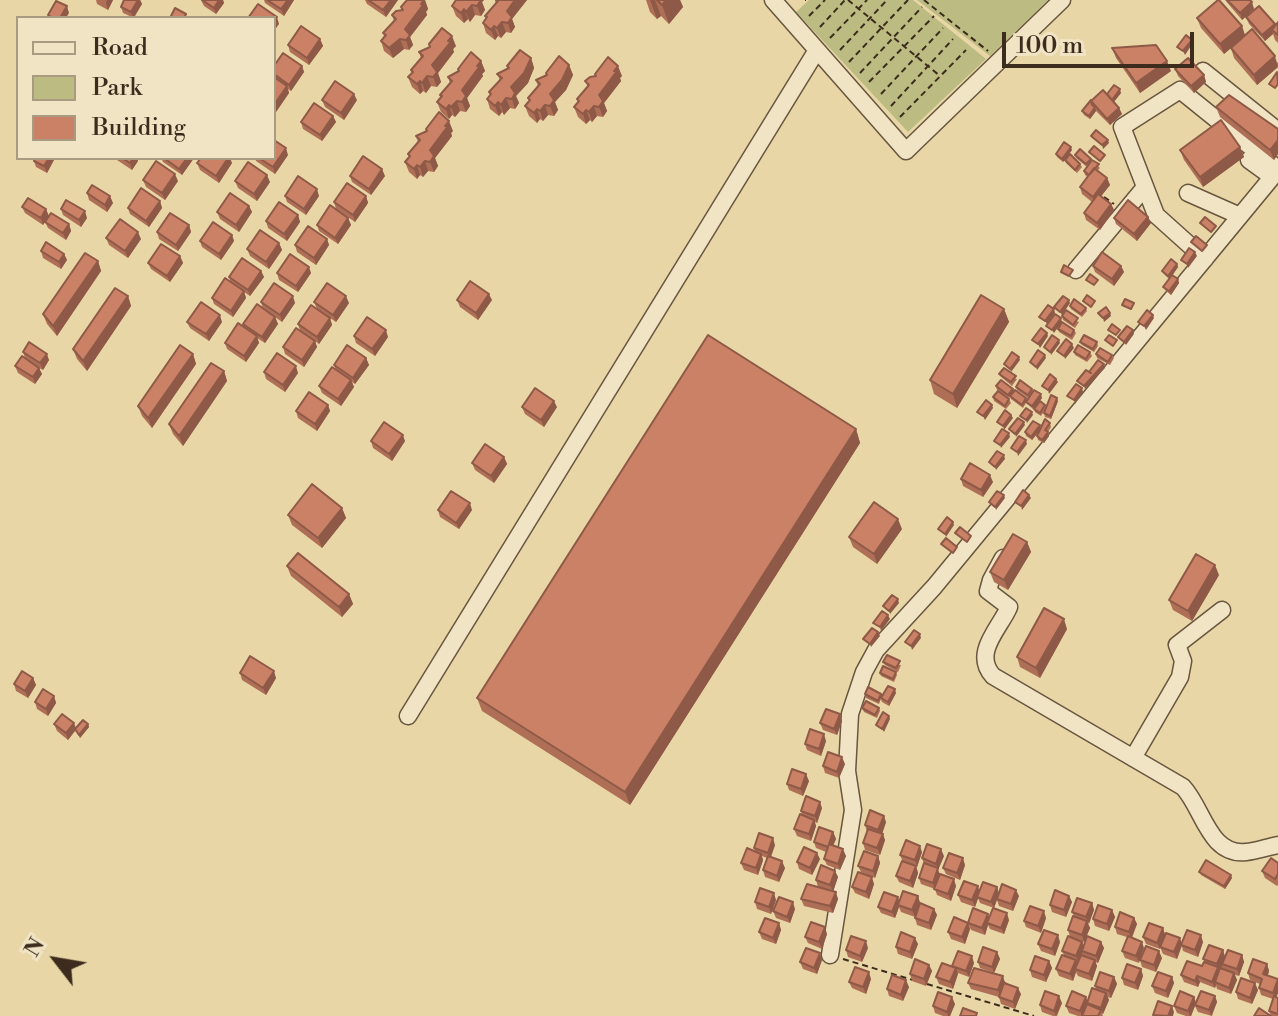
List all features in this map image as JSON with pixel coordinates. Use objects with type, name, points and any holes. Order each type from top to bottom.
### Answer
[{"type":"street","points":[[773,0],[906,151],[1062,0]]},
{"type":"street","points":[[408,716],[817,50]]},
{"type":"street","points":[[1203,71],[1278,131]]},
{"type":"street","points":[[1205,259],[1156,215],[1122,127],[1180,90],[1276,172]]},
{"type":"street","points":[[1249,160],[1276,172]]},
{"type":"street","points":[[830,955],[853,810],[847,771],[850,714],[864,672],[876,650],[944,575],[1276,172]]},
{"type":"street","points":[[1076,270],[1145,187]]},
{"type":"street","points":[[1188,193],[1240,216]]},
{"type":"street","points":[[1009,547],[988,585],[988,591],[1009,607],[986,649],[985,665],[988,671],[1000,681],[1183,787],[1209,831],[1224,846],[1236,852],[1247,852],[1278,845]]},
{"type":"street","points":[[1133,758],[1180,677],[1183,661],[1177,645],[1222,610]]},
{"type":"path","points":[[809,16],[825,0]]},
{"type":"path","points":[[820,27],[846,0],[940,76]]},
{"type":"path","points":[[830,38],[867,0]]},
{"type":"path","points":[[840,50],[887,0]]},
{"type":"path","points":[[849,62],[908,0]]},
{"type":"path","points":[[924,0],[990,52]]},
{"type":"path","points":[[860,73],[922,7]]},
{"type":"path","points":[[869,82],[934,16]]},
{"type":"path","points":[[881,94],[943,28]]},
{"type":"path","points":[[891,106],[953,39]]},
{"type":"path","points":[[900,117],[966,50]]},
{"type":"path","points":[[830,955],[1034,1016]]},
{"type":"green space","points":[[809,0],[913,0],[986,59],[908,132],[796,12]]},
{"type":"green space","points":[[917,0],[1048,0],[990,56]]},
{"type":"building","points":[[124,0],[138,0],[131,12],[121,7]]},
{"type":"building","points":[[202,0],[219,0],[214,8]]},
{"type":"building","points":[[267,0],[288,0],[281,9]]},
{"type":"building","points":[[368,0],[391,0],[383,10]]},
{"type":"building","points":[[407,0],[424,0],[405,29],[410,35],[389,48],[381,41],[386,35],[383,33],[396,19],[392,15],[403,10],[401,7]]},
{"type":"building","points":[[456,0],[481,0],[477,6],[472,5],[461,13],[452,6]]},
{"type":"building","points":[[496,0],[515,0],[507,11],[512,17],[508,23],[502,22],[491,30],[483,23]]},
{"type":"building","points":[[1218,0],[1242,26],[1220,44],[1197,18]]},
{"type":"building","points":[[1227,0],[1250,0],[1252,2],[1240,13]]},
{"type":"building","points":[[56,1],[67,6],[61,16],[48,15]]},
{"type":"building","points":[[258,4],[276,16],[249,16]]},
{"type":"building","points":[[1259,6],[1275,24],[1262,35],[1246,17]]},
{"type":"building","points":[[175,8],[186,14],[185,16],[171,16]]},
{"type":"building","points":[[301,26],[320,39],[307,58],[288,45]]},
{"type":"building","points":[[442,28],[452,36],[448,41],[451,42],[432,65],[437,72],[433,77],[427,76],[417,84],[408,77],[423,56],[419,52],[430,47],[429,44]]},
{"type":"building","points":[[1252,29],[1275,56],[1254,75],[1231,48]]},
{"type":"building","points":[[1186,35],[1192,40],[1183,51],[1177,47]]},
{"type":"building","points":[[1156,45],[1167,61],[1136,83],[1112,48]]},
{"type":"building","points":[[520,50],[531,58],[524,73],[511,87],[515,93],[512,99],[506,98],[501,105],[498,102],[495,106],[487,99],[491,94],[489,92],[502,78],[497,74],[509,68],[507,66]]},
{"type":"building","points":[[471,52],[481,61],[477,66],[480,66],[462,90],[466,96],[462,102],[457,101],[446,109],[437,102],[440,95],[452,81],[448,77],[459,71]]},
{"type":"building","points":[[283,53],[302,66],[289,85],[276,75],[276,63]]},
{"type":"building","points":[[559,56],[569,65],[550,94],[554,100],[550,106],[545,105],[534,113],[525,106],[530,100],[528,98],[540,84],[536,80],[547,75]]},
{"type":"building","points":[[608,57],[618,66],[614,71],[617,71],[599,95],[603,101],[599,107],[594,106],[583,114],[574,107],[579,101],[577,99],[589,85],[585,81],[596,76]]},
{"type":"building","points":[[1188,58],[1204,75],[1191,86],[1175,69]]},
{"type":"building","points":[[1277,72],[1278,84],[1275,88],[1269,84]]},
{"type":"building","points":[[276,78],[287,86],[276,102]]},
{"type":"building","points":[[335,81],[354,94],[341,113],[322,100]]},
{"type":"building","points":[[1114,85],[1120,89],[1112,100],[1107,94]]},
{"type":"building","points":[[1103,90],[1119,108],[1107,119],[1091,101]]},
{"type":"building","points":[[1229,95],[1278,129],[1278,140],[1270,150],[1216,107]]},
{"type":"building","points":[[1091,100],[1095,107],[1089,116],[1082,111]]},
{"type":"building","points":[[314,103],[333,116],[320,135],[301,122]]},
{"type":"building","points":[[439,112],[449,121],[445,126],[448,126],[430,150],[434,156],[430,162],[425,161],[414,169],[405,162],[410,156],[408,154],[420,140],[416,136],[427,131]]},
{"type":"building","points":[[1221,120],[1240,147],[1200,177],[1180,150]]},
{"type":"building","points":[[1096,130],[1108,140],[1102,145],[1091,136]]},
{"type":"building","points":[[276,141],[286,148],[273,167],[262,160],[276,160]]},
{"type":"building","points":[[1064,142],[1071,147],[1062,159],[1056,154]]},
{"type":"building","points":[[1094,146],[1105,155],[1100,161],[1089,152]]},
{"type":"building","points":[[1080,149],[1091,159],[1086,164],[1075,155]]},
{"type":"building","points":[[1070,154],[1080,164],[1075,170],[1065,160]]},
{"type":"building","points":[[363,156],[382,169],[369,189],[350,176]]},
{"type":"building","points":[[34,160],[48,160],[44,166]]},
{"type":"building","points":[[167,160],[186,160],[179,169]]},
{"type":"building","points":[[199,160],[227,160],[216,176],[197,163]]},
{"type":"building","points":[[1092,160],[1099,164],[1089,175],[1084,171]]},
{"type":"building","points":[[156,161],[175,174],[162,193],[143,180]]},
{"type":"building","points":[[248,162],[267,175],[254,194],[235,181]]},
{"type":"building","points":[[1094,168],[1107,178],[1093,197],[1080,187]]},
{"type":"building","points":[[298,176],[317,189],[304,209],[285,196]]},
{"type":"building","points":[[347,183],[366,196],[353,215],[334,202]]},
{"type":"building","points":[[92,185],[110,196],[105,205],[87,193]]},
{"type":"building","points":[[141,188],[160,201],[146,221],[128,208]]},
{"type":"building","points":[[230,193],[249,206],[236,225],[217,212]]},
{"type":"building","points":[[1098,194],[1111,204],[1097,223],[1084,213]]},
{"type":"building","points":[[28,198],[46,209],[41,218],[22,207]]},
{"type":"building","points":[[66,200],[85,211],[79,220],[61,209]]},
{"type":"building","points":[[1128,200],[1148,217],[1134,234],[1114,218]]},
{"type":"building","points":[[279,202],[298,215],[284,234],[266,221]]},
{"type":"building","points":[[330,205],[348,218],[335,238],[317,225]]},
{"type":"building","points":[[51,213],[69,224],[63,233],[45,222]]},
{"type":"building","points":[[170,213],[189,225],[176,245],[157,232]]},
{"type":"building","points":[[1205,217],[1216,226],[1211,232],[1200,223]]},
{"type":"building","points":[[120,219],[138,232],[125,251],[106,238]]},
{"type":"building","points":[[213,222],[232,235],[219,254],[200,241]]},
{"type":"building","points":[[308,226],[327,239],[314,258],[295,245]]},
{"type":"building","points":[[260,230],[279,243],[266,262],[247,249]]},
{"type":"building","points":[[1196,236],[1207,245],[1202,251],[1191,242]]},
{"type":"building","points":[[46,242],[64,254],[59,262],[41,251]]},
{"type":"building","points":[[161,244],[180,256],[167,276],[148,263]]},
{"type":"building","points":[[1189,248],[1195,252],[1187,264],[1181,260]]},
{"type":"building","points":[[1102,252],[1121,266],[1112,279],[1093,266]]},
{"type":"building","points":[[85,253],[98,261],[53,326],[43,314]]},
{"type":"building","points":[[290,254],[309,267],[296,286],[277,273]]},
{"type":"building","points":[[242,258],[261,271],[248,290],[229,277]]},
{"type":"building","points":[[1171,259],[1177,264],[1168,276],[1162,271]]},
{"type":"building","points":[[1064,265],[1073,270],[1069,276],[1061,272]]},
{"type":"building","points":[[1090,274],[1098,280],[1094,285],[1086,280]]},
{"type":"building","points":[[1172,275],[1178,279],[1169,291],[1163,287]]},
{"type":"building","points":[[225,278],[244,291],[231,311],[212,298]]},
{"type":"building","points":[[470,281],[489,294],[476,313],[457,300]]},
{"type":"building","points":[[274,283],[293,296],[280,315],[261,302]]},
{"type":"building","points":[[327,283],[346,296],[333,315],[314,302]]},
{"type":"building","points":[[115,288],[128,296],[83,361],[73,349]]},
{"type":"building","points":[[981,295],[1004,309],[953,394],[930,380]]},
{"type":"building","points":[[1087,295],[1095,301],[1091,307],[1083,301]]},
{"type":"building","points":[[1063,296],[1069,300],[1060,312],[1054,307]]},
{"type":"building","points":[[1074,299],[1086,308],[1081,314],[1070,306]]},
{"type":"building","points":[[1125,299],[1134,303],[1131,309],[1122,305]]},
{"type":"building","points":[[201,302],[220,315],[206,334],[187,322]]},
{"type":"building","points":[[257,304],[275,317],[262,337],[243,324]]},
{"type":"building","points":[[311,305],[330,318],[317,337],[298,324]]},
{"type":"building","points":[[1048,305],[1054,309],[1045,321],[1039,317]]},
{"type":"building","points":[[1106,307],[1110,313],[1103,318],[1098,313]]},
{"type":"building","points":[[1066,310],[1078,318],[1073,325],[1062,316]]},
{"type":"building","points":[[1147,310],[1153,315],[1144,326],[1138,322]]},
{"type":"building","points":[[1055,314],[1061,318],[1052,330],[1046,326]]},
{"type":"building","points":[[367,317],[386,330],[372,349],[354,336]]},
{"type":"building","points":[[1062,322],[1074,330],[1071,336],[1058,329]]},
{"type":"building","points":[[238,323],[257,336],[244,356],[225,343]]},
{"type":"building","points":[[1112,324],[1120,330],[1116,335],[1108,330]]},
{"type":"building","points":[[1127,326],[1133,330],[1124,342],[1118,337]]},
{"type":"building","points":[[296,328],[315,341],[302,360],[283,347]]},
{"type":"building","points":[[1041,328],[1047,333],[1038,344],[1032,340]]},
{"type":"building","points":[[708,335],[856,429],[625,792],[477,698]]},
{"type":"building","points":[[1052,335],[1059,340],[1050,352],[1044,347]]},
{"type":"building","points":[[1084,335],[1097,342],[1093,349],[1080,342]]},
{"type":"building","points":[[1109,335],[1117,340],[1113,346],[1105,340]]},
{"type":"building","points":[[1066,339],[1072,344],[1064,356],[1057,351]]},
{"type":"building","points":[[29,342],[47,354],[40,363],[23,352]]},
{"type":"building","points":[[180,345],[193,354],[148,418],[138,406]]},
{"type":"building","points":[[347,345],[366,358],[353,378],[334,365]]},
{"type":"building","points":[[1078,345],[1090,352],[1086,359],[1074,352]]},
{"type":"building","points":[[1100,348],[1112,355],[1108,362],[1096,354]]},
{"type":"building","points":[[1038,350],[1045,355],[1036,367],[1030,362]]},
{"type":"building","points":[[1012,352],[1019,357],[1010,369],[1004,364]]},
{"type":"building","points":[[277,353],[296,366],[283,385],[264,372]]},
{"type":"building","points":[[22,356],[39,368],[33,377],[15,366]]},
{"type":"building","points":[[1098,360],[1104,364],[1084,386],[1077,381],[1086,370],[1089,372]]},
{"type":"building","points":[[211,363],[224,371],[179,436],[169,424]]},
{"type":"building","points":[[332,367],[351,380],[338,399],[319,386]]},
{"type":"building","points":[[1004,368],[1016,376],[1011,382],[999,374]]},
{"type":"building","points":[[1050,374],[1056,379],[1048,390],[1042,386]]},
{"type":"building","points":[[1001,380],[1013,389],[1008,395],[996,386]]},
{"type":"building","points":[[1020,380],[1032,389],[1028,395],[1016,387]]},
{"type":"building","points":[[1076,384],[1082,388],[1074,400],[1067,396]]},
{"type":"building","points":[[535,388],[554,401],[541,420],[522,407]]},
{"type":"building","points":[[1015,390],[1026,398],[1022,405],[1010,396]]},
{"type":"building","points":[[1034,390],[1041,394],[1032,406],[1026,402]]},
{"type":"building","points":[[998,391],[1009,399],[1005,406],[993,397]]},
{"type":"building","points":[[309,392],[328,405],[315,424],[296,411]]},
{"type":"building","points":[[1051,395],[1057,398],[1050,416],[1044,413]]},
{"type":"building","points":[[986,400],[992,405],[983,416],[977,412]]},
{"type":"building","points":[[1040,401],[1045,405],[1040,413],[1034,409]]},
{"type":"building","points":[[1026,408],[1032,412],[1026,420],[1020,416]]},
{"type":"building","points":[[1005,410],[1011,415],[1003,426],[997,422]]},
{"type":"building","points":[[1018,418],[1024,422],[1015,434],[1009,429]]},
{"type":"building","points":[[1045,419],[1050,423],[1042,440],[1037,436]]},
{"type":"building","points":[[1033,421],[1040,425],[1031,437],[1025,432]]},
{"type":"building","points":[[384,422],[403,435],[389,454],[371,441]]},
{"type":"building","points":[[1002,429],[1009,433],[1000,445],[994,441]]},
{"type":"building","points":[[1019,436],[1026,440],[1017,452],[1011,448]]},
{"type":"building","points":[[485,444],[504,457],[491,476],[472,463]]},
{"type":"building","points":[[997,451],[1004,455],[995,467],[989,462]]},
{"type":"building","points":[[970,463],[990,475],[981,490],[961,479]]},
{"type":"building","points":[[312,484],[342,508],[318,538],[288,515]]},
{"type":"building","points":[[1023,490],[1029,495],[1021,506],[1015,502]]},
{"type":"building","points":[[451,491],[470,503],[456,523],[438,510]]},
{"type":"building","points":[[997,491],[1004,495],[995,507],[989,502]]},
{"type":"building","points":[[874,502],[898,519],[874,554],[849,537]]},
{"type":"building","points":[[947,517],[953,522],[945,534],[938,529]]},
{"type":"building","points":[[960,527],[971,536],[967,542],[955,533]]},
{"type":"building","points":[[1013,534],[1027,542],[1004,580],[990,572]]},
{"type":"building","points":[[946,538],[957,547],[953,553],[941,544]]},
{"type":"building","points":[[298,553],[349,594],[339,607],[287,566]]},
{"type":"building","points":[[1196,554],[1215,565],[1188,611],[1169,600]]},
{"type":"building","points":[[892,595],[898,599],[889,611],[883,606]]},
{"type":"building","points":[[1044,608],[1064,619],[1036,668],[1017,657]]},
{"type":"building","points":[[882,611],[888,615],[880,627],[873,623]]},
{"type":"building","points":[[872,628],[878,632],[870,644],[863,639]]},
{"type":"building","points":[[914,630],[920,634],[911,646],[905,642]]},
{"type":"building","points":[[887,655],[900,661],[896,668],[883,662]]},
{"type":"building","points":[[250,656],[274,671],[263,688],[240,673]]},
{"type":"building","points":[[883,666],[896,672],[893,679],[880,673]]},
{"type":"building","points":[[22,671],[33,678],[25,691],[14,684]]},
{"type":"building","points":[[888,686],[895,689],[888,702],[881,698]]},
{"type":"building","points":[[868,687],[881,694],[878,701],[865,694]]},
{"type":"building","points":[[43,689],[54,696],[46,709],[35,702]]},
{"type":"building","points":[[866,701],[879,708],[875,715],[862,708]]},
{"type":"building","points":[[826,709],[840,714],[834,729],[820,723]]},
{"type":"building","points":[[883,712],[889,716],[882,729],[876,725]]},
{"type":"building","points":[[62,714],[74,723],[66,733],[54,724]]},
{"type":"building","points":[[83,720],[88,724],[79,735],[75,729]]},
{"type":"building","points":[[810,729],[824,734],[819,749],[805,744]]},
{"type":"building","points":[[828,752],[842,757],[837,772],[823,766]]},
{"type":"building","points":[[792,769],[806,774],[801,789],[787,784]]},
{"type":"building","points":[[806,796],[820,802],[815,816],[801,811]]},
{"type":"building","points":[[870,810],[884,816],[878,830],[865,825]]},
{"type":"building","points":[[800,814],[814,820],[809,834],[794,829]]},
{"type":"building","points":[[819,827],[833,832],[828,847],[814,842]]},
{"type":"building","points":[[868,829],[883,834],[877,848],[863,843]]},
{"type":"building","points":[[759,833],[773,838],[768,853],[754,848]]},
{"type":"building","points":[[906,840],[920,846],[915,860],[900,855]]},
{"type":"building","points":[[829,844],[843,849],[838,864],[824,859]]},
{"type":"building","points":[[927,844],[941,849],[936,864],[922,858]]},
{"type":"building","points":[[804,847],[817,853],[810,868],[797,862]]},
{"type":"building","points":[[747,848],[761,854],[756,868],[741,863]]},
{"type":"building","points":[[864,851],[878,856],[873,871],[858,866]]},
{"type":"building","points":[[949,853],[963,858],[957,873],[943,868]]},
{"type":"building","points":[[768,856],[782,861],[777,876],[763,870]]},
{"type":"building","points":[[1271,858],[1278,863],[1275,879],[1262,871]]},
{"type":"building","points":[[1206,860],[1231,875],[1224,886],[1199,872]]},
{"type":"building","points":[[902,861],[916,866],[910,881],[896,876]]},
{"type":"building","points":[[924,863],[938,868],[933,883],[919,878]]},
{"type":"building","points":[[821,865],[835,871],[830,885],[816,880]]},
{"type":"building","points":[[858,872],[872,877],[866,892],[852,887]]},
{"type":"building","points":[[940,874],[954,879],[948,894],[934,889]]},
{"type":"building","points":[[964,881],[978,886],[972,900],[958,895]]},
{"type":"building","points":[[983,882],[997,887],[991,902],[977,897]]},
{"type":"building","points":[[807,884],[836,892],[830,906],[801,899]]},
{"type":"building","points":[[1002,884],[1016,890],[1011,904],[997,899]]},
{"type":"building","points":[[760,888],[774,893],[769,907],[755,902]]},
{"type":"building","points":[[1055,890],[1069,896],[1064,910],[1050,905]]},
{"type":"building","points":[[903,891],[918,896],[912,910],[898,905]]},
{"type":"building","points":[[884,892],[898,897],[892,912],[878,907]]},
{"type":"building","points":[[779,897],[793,902],[787,917],[773,911]]},
{"type":"building","points":[[1077,898],[1092,903],[1086,917],[1072,912]]},
{"type":"building","points":[[920,903],[934,909],[929,923],[915,918]]},
{"type":"building","points":[[1098,905],[1112,910],[1107,924],[1093,919]]},
{"type":"building","points":[[1030,906],[1044,911],[1038,926],[1024,921]]},
{"type":"building","points":[[973,908],[988,914],[982,928],[968,923]]},
{"type":"building","points":[[993,908],[1007,913],[1001,928],[987,923]]},
{"type":"building","points":[[1120,912],[1134,918],[1129,932],[1115,927]]},
{"type":"building","points":[[1073,916],[1087,921],[1082,935],[1068,930]]},
{"type":"building","points":[[954,917],[968,923],[962,937],[948,932]]},
{"type":"building","points":[[765,918],[779,923],[773,938],[759,932]]},
{"type":"building","points":[[811,922],[825,927],[819,942],[805,937]]},
{"type":"building","points":[[1149,923],[1163,928],[1157,943],[1143,937]]},
{"type":"building","points":[[1044,930],[1058,935],[1052,949],[1038,944]]},
{"type":"building","points":[[1187,930],[1201,935],[1195,950],[1181,945]]},
{"type":"building","points":[[901,932],[915,938],[910,952],[896,947]]},
{"type":"building","points":[[1166,933],[1180,938],[1174,952],[1160,947]]},
{"type":"building","points":[[851,936],[866,941],[860,956],[846,950]]},
{"type":"building","points":[[1068,936],[1082,942],[1076,956],[1062,951]]},
{"type":"building","points":[[1087,936],[1101,942],[1096,956],[1082,951]]},
{"type":"building","points":[[1128,936],[1142,942],[1136,956],[1122,951]]},
{"type":"building","points":[[1209,945],[1223,950],[1217,964],[1203,959]]},
{"type":"building","points":[[1146,946],[1159,951],[1154,965],[1140,960]]},
{"type":"building","points":[[983,947],[997,952],[992,967],[978,962]]},
{"type":"building","points":[[806,948],[820,953],[814,968],[800,962]]},
{"type":"building","points":[[1228,950],[1242,955],[1237,969],[1222,964]]},
{"type":"building","points":[[958,951],[972,956],[966,971],[952,966]]},
{"type":"building","points":[[1062,955],[1076,960],[1070,974],[1056,969]]},
{"type":"building","points":[[1081,955],[1095,960],[1089,974],[1075,969]]},
{"type":"building","points":[[1035,956],[1049,961],[1044,975],[1030,970]]},
{"type":"building","points":[[915,959],[929,965],[924,979],[910,974]]},
{"type":"building","points":[[1253,959],[1267,964],[1263,974],[1278,979],[1273,993],[1259,988],[1262,979],[1248,973]]},
{"type":"building","points":[[1187,961],[1218,967],[1212,982],[1197,976],[1195,981],[1181,975]]},
{"type":"building","points":[[942,963],[956,968],[950,982],[936,977]]},
{"type":"building","points":[[1127,964],[1141,969],[1135,983],[1122,978]]},
{"type":"building","points":[[855,967],[869,972],[863,987],[849,982]]},
{"type":"building","points":[[974,968],[1003,976],[998,990],[968,983]]},
{"type":"building","points":[[1220,968],[1234,973],[1229,988],[1215,982]]},
{"type":"building","points":[[1100,972],[1114,977],[1109,991],[1095,986]]},
{"type":"building","points":[[1158,972],[1172,977],[1166,991],[1152,986]]},
{"type":"building","points":[[892,975],[906,980],[901,995],[887,989]]},
{"type":"building","points":[[1241,978],[1255,983],[1250,998],[1236,992]]},
{"type":"building","points":[[1004,983],[1018,988],[1013,1002],[999,997]]},
{"type":"building","points":[[1092,988],[1106,993],[1101,1008],[1087,1003]]},
{"type":"building","points":[[1045,991],[1059,996],[1054,1011],[1040,1005]]},
{"type":"building","points":[[1072,991],[1086,997],[1080,1011],[1066,1006]]},
{"type":"building","points":[[1180,991],[1194,997],[1188,1011],[1174,1006]]},
{"type":"building","points":[[1201,991],[1215,996],[1209,1010],[1195,1005]]},
{"type":"building","points":[[938,992],[952,997],[947,1012],[933,1006]]},
{"type":"building","points":[[1274,996],[1278,998],[1278,1014],[1269,1011]]},
{"type":"building","points":[[1158,1001],[1172,1006],[1168,1016],[1153,1015]]},
{"type":"building","points":[[1087,1004],[1101,1010],[1098,1016],[1082,1016]]},
{"type":"building","points":[[963,1008],[977,1013],[976,1016],[960,1016]]},
{"type":"building","points":[[1259,1008],[1271,1016],[1254,1016]]}]
